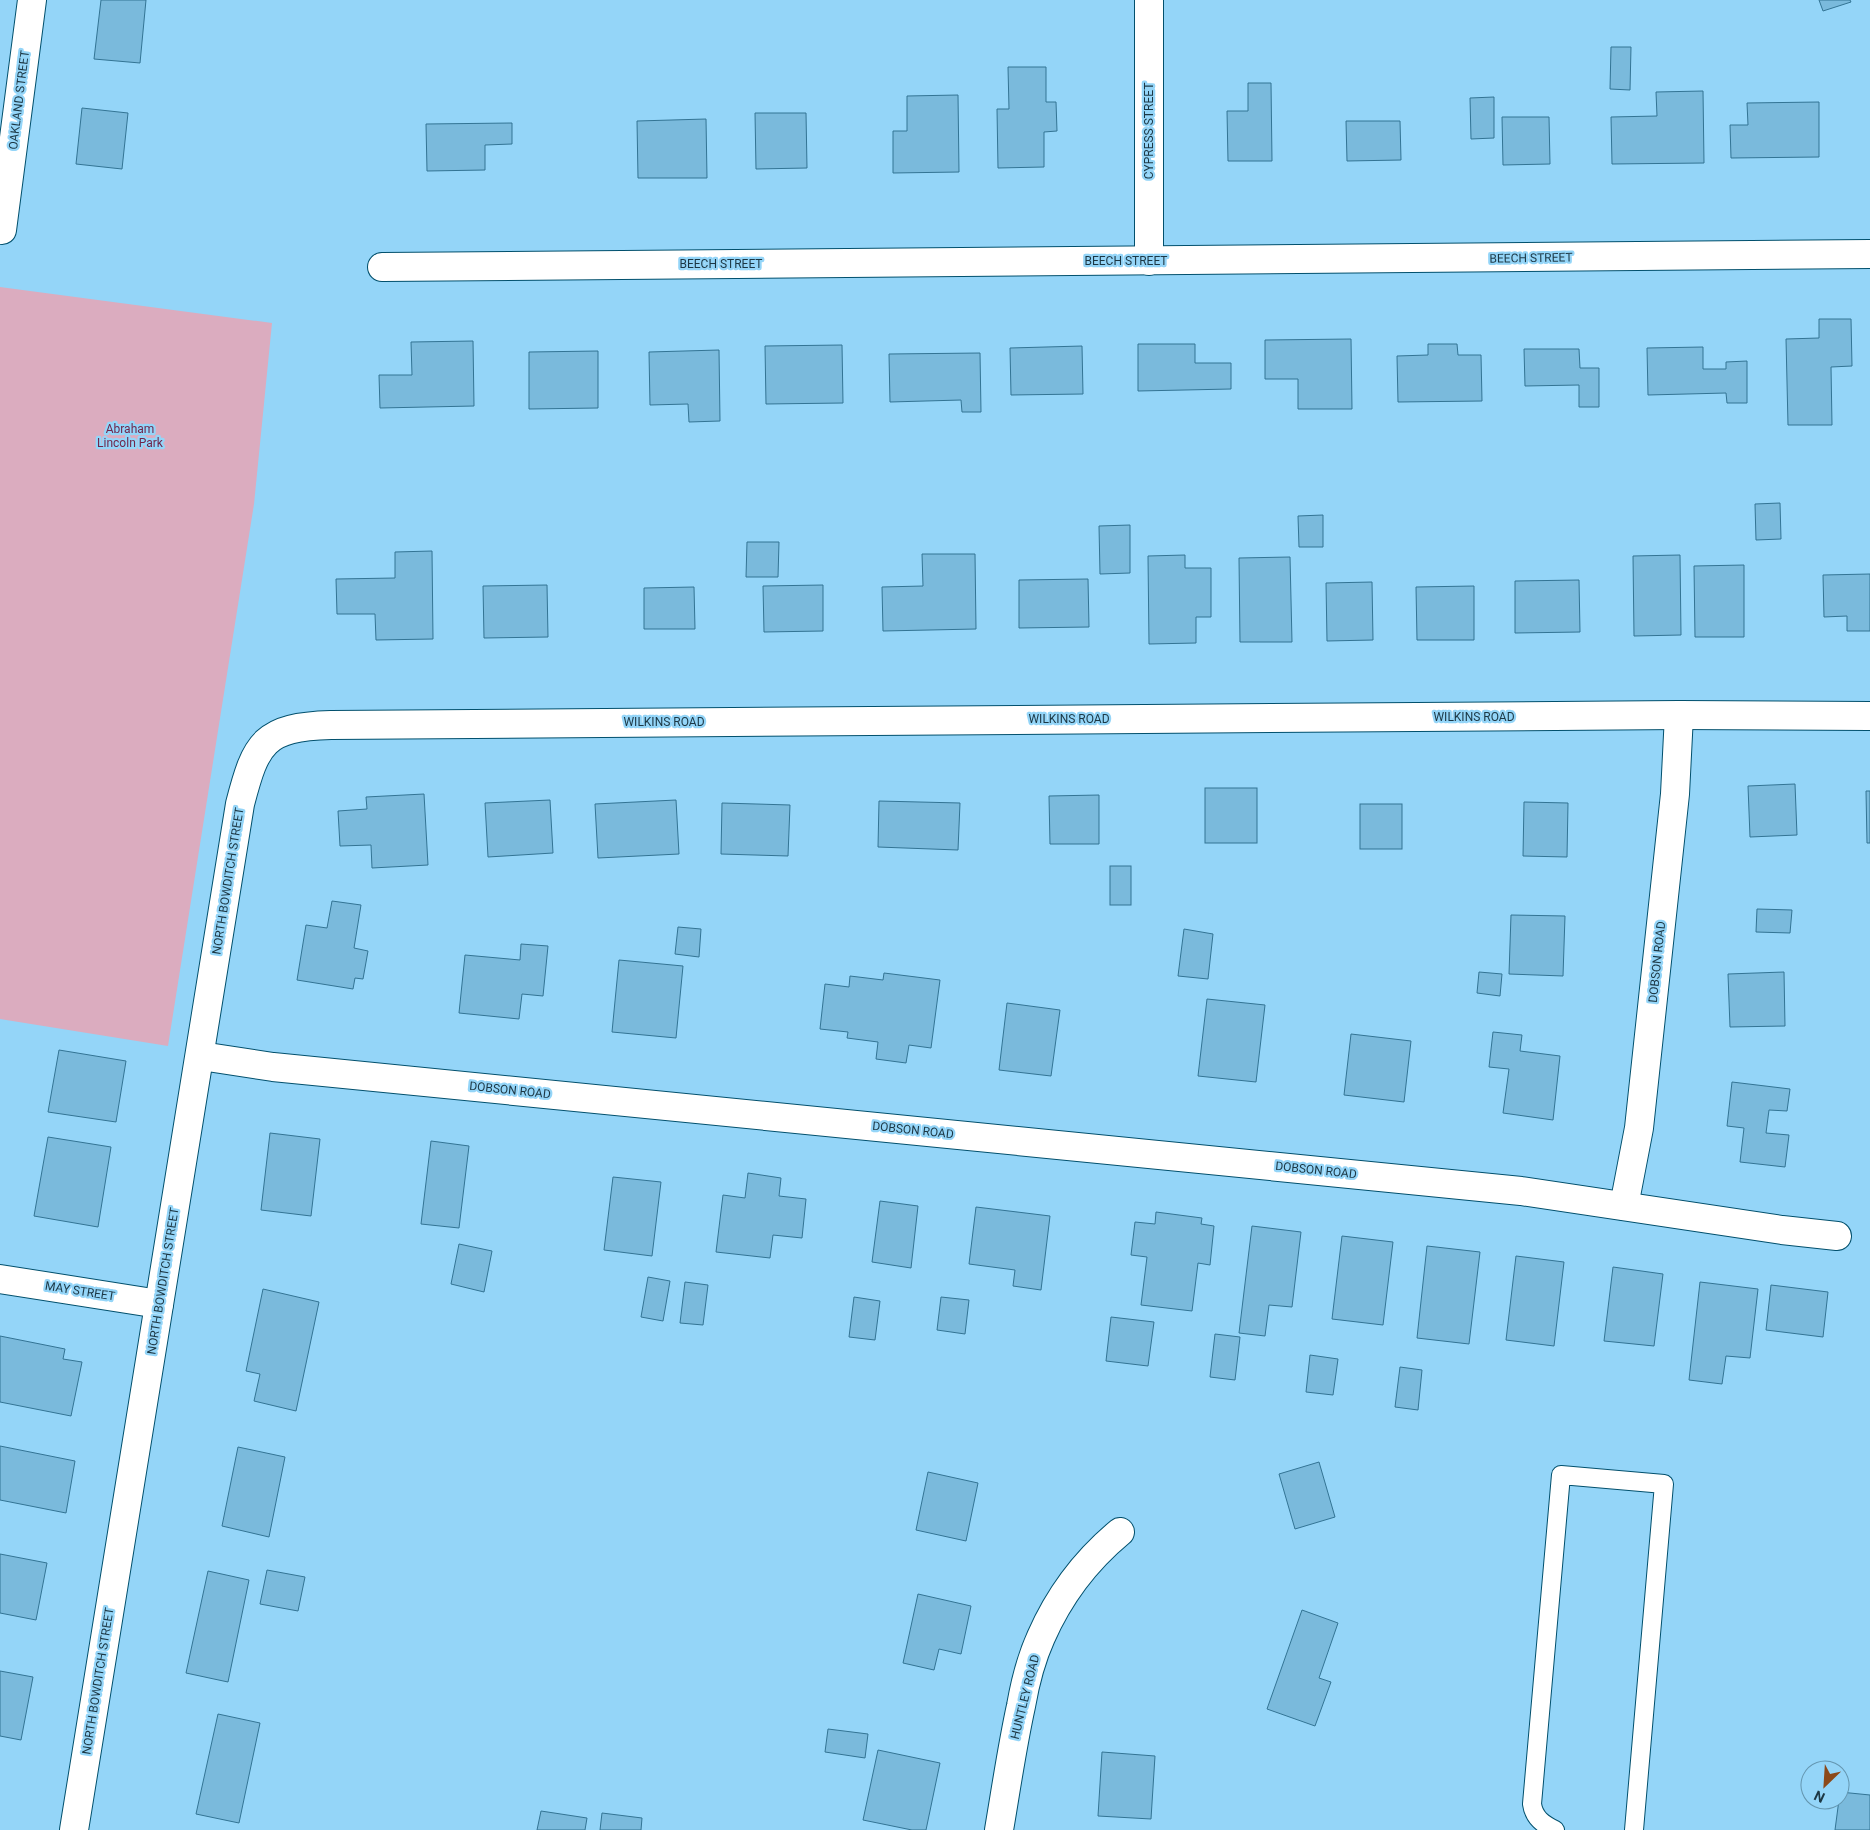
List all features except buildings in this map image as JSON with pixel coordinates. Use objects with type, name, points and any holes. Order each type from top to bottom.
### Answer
[{"type":"street","name":"OAKLAND STREET","points":[[2,230],[32,0]]},
{"type":"street","name":"CYPRESS STREET","points":[[1149,0],[1149,261]]},
{"type":"street","name":"BEECH STREET","points":[[382,267],[1870,254]]},
{"type":"street","name":"WILKINS ROAD","points":[[270,738],[282,732],[298,728],[331,724],[1679,715],[1870,716]]},
{"type":"street","name":"DOBSON ROAD","points":[[1624,1206],[1640,1118],[1675,794],[1679,715]]},
{"type":"street","name":"NORTH BOWDITCH STREET","points":[[74,1830],[201,1056],[240,804],[254,759],[270,738]]},
{"type":"street","name":"DOBSON ROAD","points":[[201,1056],[273,1067],[1521,1191],[1782,1230],[1836,1236]]},
{"type":"street","name":"MAY STREET","points":[[0,1278],[159,1304]]},
{"type":"street","name":"HUNTLEY ROAD","points":[[999,1830],[1023,1696],[1040,1638],[1069,1586],[1085,1564],[1120,1532]]},
{"type":"lane","points":[[1555,1830],[1538,1819],[1533,1813],[1532,1804],[1561,1475],[1664,1484],[1634,1830]]},
{"type":"green space","name":"Abraham Lincoln Park","points":[[0,287],[272,323],[254,504],[168,1046],[0,1019]]}]
